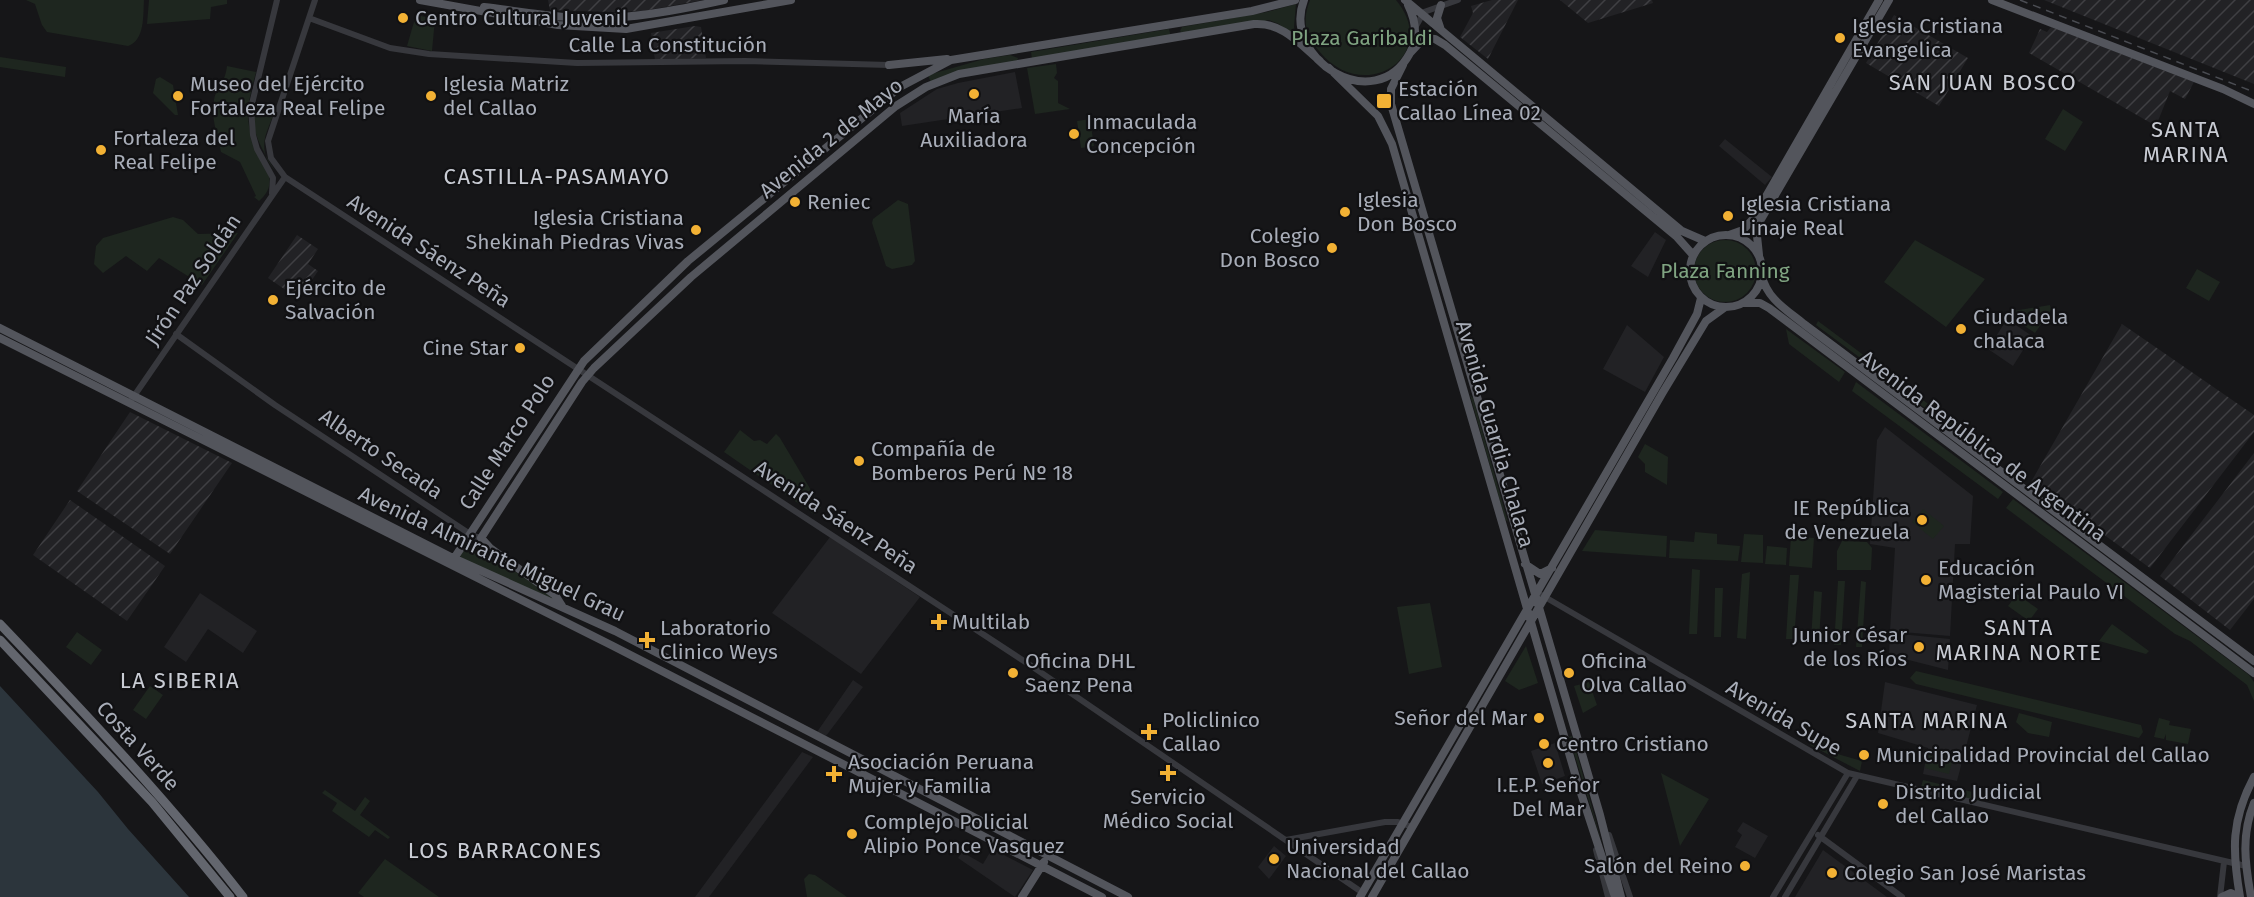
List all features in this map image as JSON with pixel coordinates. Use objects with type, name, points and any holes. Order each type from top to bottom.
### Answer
[{"type":"highway","name":"Costa Verde","points":[[0,624],[102,732],[243,897]]},
{"type":"highway","name":"Costa Verde","points":[[0,640],[152,802],[230,897]]},
{"type":"main road","points":[[420,0],[528,16],[571,18],[611,18],[677,10],[724,0]]},
{"type":"main road","points":[[438,0],[528,16],[579,28],[626,29],[791,0]]},
{"type":"main road","name":"Avenida 2 de Mayo","points":[[577,369],[621,323],[683,265],[760,201],[900,87],[951,60],[1252,11],[1295,0]]},
{"type":"main road","points":[[1304,0],[1299,17],[1301,31],[1307,45],[1329,68],[1345,78],[1365,82],[1385,78],[1402,65],[1424,38],[1440,41],[1677,237],[1693,255]]},
{"type":"main road","points":[[1405,0],[1682,231],[1704,241],[1743,230],[1753,219],[1880,4],[1889,0]]},
{"type":"main road","points":[[1405,0],[1415,27],[1415,39],[1410,53]]},
{"type":"main road","points":[[1992,0],[2223,89],[2254,104]]},
{"type":"main road","points":[[1408,825],[1528,610],[1539,596],[1706,321],[1724,308],[1743,303],[1756,292],[1762,276],[1757,236],[1760,221],[1880,4]]},
{"type":"main road","points":[[1441,5],[1437,18],[1441,30]]},
{"type":"main road","name":"Avenida 2 de Mayo","points":[[587,376],[649,314],[768,210],[908,97],[926,87],[959,74],[1268,23],[1278,27],[1320,61]]},
{"type":"main road","points":[[889,65],[951,60]]},
{"type":"main road","name":"Avenida Guardia Chalaca","points":[[1402,65],[1393,82],[1389,98],[1475,391],[1531,621],[1563,734],[1615,897]]},
{"type":"main road","name":"Avenida Guardia Chalaca","points":[[1329,68],[1370,108],[1384,126],[1464,394],[1509,526],[1539,596]]},
{"type":"main road","points":[[760,201],[768,210]]},
{"type":"main road","points":[[1729,235],[1746,241],[1759,255]]},
{"type":"main road","points":[[1704,241],[1693,255],[1690,264],[1691,283],[1701,298],[1712,305],[1724,308]]},
{"type":"main road","name":"Avenida República de Argentina","points":[[1762,276],[1769,293],[1797,318],[2254,661]]},
{"type":"main road","points":[[1437,300],[1448,297]]},
{"type":"main road","points":[[1621,897],[1600,814],[1538,608],[1539,596],[1552,568],[1678,349],[1697,314],[1701,298]]},
{"type":"main road","name":"Avenida República de Argentina","points":[[1743,303],[1760,303],[1769,308],[2254,673]]},
{"type":"main road","name":"Avenida Almirante Miguel Grau","points":[[0,328],[132,399],[1102,897]]},
{"type":"main road","name":"Avenida Almirante Miguel Grau","points":[[0,338],[132,399]]},
{"type":"main road","name":"Calle Marco Polo","points":[[451,562],[577,369]]},
{"type":"main road","name":"Calle Marco Polo","points":[[481,538],[587,376]]},
{"type":"main road","points":[[1464,394],[1475,391]]},
{"type":"main road","name":"Alberto Secada","points":[[481,538],[489,548],[555,596],[562,606]]},
{"type":"main road","name":"Avenida Almirante Miguel Grau","points":[[451,562],[562,606],[1128,897]]},
{"type":"main road","points":[[1525,564],[1540,574],[1552,568]]},
{"type":"main road","points":[[1365,896],[1538,608]]},
{"type":"main road","points":[[1563,734],[1575,730]]},
{"type":"main road","points":[[810,748],[818,737]]},
{"type":"main road","points":[[2240,897],[2234,864],[2235,826],[2254,777]]},
{"type":"main road","points":[[2251,897],[2246,866],[2245,836],[2254,803]]},
{"type":"main road","points":[[1022,897],[1048,855]]},
{"type":"main road","points":[[2221,897],[2231,893],[2240,897]]},
{"type":"street","points":[[272,194],[274,182],[257,149],[251,115],[277,0]]},
{"type":"street","points":[[274,182],[278,178],[285,177],[271,158],[268,141],[315,0]]},
{"type":"street","points":[[1415,27],[1421,14],[1458,0]]},
{"type":"street","name":"Calle La Constitución","points":[[309,18],[390,48],[429,54],[598,63],[755,61],[889,65]]},
{"type":"street","name":"Jirón Paz Soldán","points":[[132,399],[285,177]]},
{"type":"street","name":"Avenida Sáenz Peña","points":[[285,177],[1030,665],[1365,896]]},
{"type":"street","name":"Alberto Secada","points":[[176,334],[275,405],[468,533],[481,538]]},
{"type":"street","name":"Avenida Supe","points":[[1539,596],[1848,773],[2246,866]]},
{"type":"street","points":[[1773,897],[1848,773]]},
{"type":"street","points":[[1785,897],[1857,776]]},
{"type":"street","points":[[1600,814],[1630,897]]},
{"type":"street","points":[[1286,840],[1385,822],[1408,825]]},
{"type":"street","name":"Avenida Guardia Chalaca","points":[[1592,829],[1608,897]]},
{"type":"street","points":[[1813,832],[1902,897]]},
{"type":"street","points":[[1814,847],[1822,843],[1830,843]]},
{"type":"street","points":[[2221,897],[2224,862]]},
{"type":"shaded area","points":[[548,0],[703,0],[643,11],[612,12],[550,10]]},
{"type":"shaded area","points":[[1492,0],[1518,0],[1488,59],[1460,37],[1473,13],[1471,6]]},
{"type":"shaded area","points":[[1560,0],[1652,0],[1653,3],[1588,23]]},
{"type":"shaded area","points":[[2044,0],[2254,0],[2254,84]]},
{"type":"shaded area","points":[[1894,15],[1968,58],[1939,106],[1866,63]]},
{"type":"shaded area","points":[[701,27],[706,58],[655,60],[651,33]]},
{"type":"shaded area","points":[[2051,27],[2194,82],[2185,99],[2170,91],[2156,126],[2029,53],[2040,29],[2047,32]]},
{"type":"shaded area","name":"María Auxiliadora","points":[[1015,72],[1022,108],[902,126],[900,113],[937,89]]},
{"type":"shaded area","points":[[1725,139],[1772,177],[1765,185],[1719,146]]},
{"type":"shaded area","points":[[1655,232],[1666,240],[1648,277],[1631,266]]},
{"type":"shaded area","points":[[297,235],[318,249],[308,264],[318,271],[299,299],[268,278]]},
{"type":"shaded area","points":[[2007,319],[2032,336],[2013,366],[1988,349]]},
{"type":"shaded area","points":[[2122,324],[2254,415],[2254,432],[2150,568],[2031,482]]},
{"type":"shaded area","points":[[1627,325],[1664,357],[1645,392],[1603,369]]},
{"type":"shaded area","points":[[130,412],[232,463],[170,554],[77,491]]},
{"type":"shaded area","name":"IE República de Venezuela","points":[[1885,427],[1973,496],[1970,544],[1955,544],[1950,636],[1890,631],[1895,548],[1870,544],[1877,440]]},
{"type":"shaded area","points":[[2254,453],[2254,599],[2230,630],[2160,576]]},
{"type":"shaded area","points":[[70,500],[165,566],[127,621],[33,555]]},
{"type":"shaded area","points":[[830,537],[920,597],[861,674],[772,613]]},
{"type":"shaded area","points":[[200,593],[257,631],[243,653],[208,629],[186,662],[164,647]]},
{"type":"shaded area","name":"Junior César de los Ríos","points":[[1890,633],[1950,639],[1948,670],[1889,655]]},
{"type":"shaded area","points":[[853,680],[863,687],[826,736],[817,732]]},
{"type":"shaded area","points":[[1885,682],[1977,705],[1957,781],[1923,774],[1928,748],[1878,733]]},
{"type":"shaded area","points":[[0,686],[98,792],[189,897],[0,897]]},
{"type":"shaded area","name":"I.E.P. Señor Del Mar","points":[[1555,743],[1565,776],[1542,784],[1531,751]]},
{"type":"shaded area","points":[[802,752],[813,757],[709,897],[695,897]]},
{"type":"shaded area","points":[[1743,822],[1768,836],[1755,858],[1735,847],[1742,835],[1737,831]]},
{"type":"shaded area","name":"Universidad Nacional del Callao","points":[[1274,846],[1286,856],[1269,879],[1258,867]]},
{"type":"shaded area","points":[[992,849],[1033,870],[1015,897],[958,858],[962,852],[983,864]]},
{"type":"shaded area","name":"Colegio San José Maristas","points":[[1823,850],[1887,897],[1795,897]]},
{"type":"green space","points":[[26,0],[144,0],[142,27],[138,39],[128,46],[47,32],[42,25],[35,4]]},
{"type":"green space","points":[[149,0],[227,0],[227,4],[211,7],[210,19],[147,24]]},
{"type":"green space","name":"Plaza Garibaldi","points":[[1310,0],[1396,0],[1408,20],[1410,39],[1404,55],[1392,67],[1375,74],[1356,74],[1337,67],[1319,51],[1308,33],[1306,14]]},
{"type":"green space","points":[[1296,4],[1294,27],[1298,41],[1279,24],[1269,20],[1184,36],[1180,31],[1182,27],[1267,12]]},
{"type":"green space","points":[[416,15],[435,19],[432,51],[407,46]]},
{"type":"green space","points":[[1169,29],[1171,37],[1032,59],[1031,52]]},
{"type":"green space","points":[[1010,55],[1018,58],[1017,62],[931,83],[928,75],[984,59]]},
{"type":"green space","points":[[0,57],[66,67],[65,77],[0,67]]},
{"type":"green space","points":[[1056,64],[1057,73],[1054,78],[1058,81],[1058,103],[1070,109],[1035,114],[1027,68]]},
{"type":"green space","points":[[227,66],[256,72],[248,116],[253,141],[269,176],[266,193],[259,201],[254,197],[256,196],[240,162],[221,152],[216,133],[213,106]]},
{"type":"green space","points":[[160,77],[173,85],[178,115],[175,115],[153,93],[156,79]]},
{"type":"green space","points":[[256,105],[275,110],[266,134],[264,146],[266,156],[253,122]]},
{"type":"green space","points":[[2063,109],[2083,122],[2065,151],[2045,139]]},
{"type":"green space","points":[[1090,119],[1094,146],[1081,148],[1077,121]]},
{"type":"green space","points":[[898,200],[908,204],[915,261],[912,265],[892,269],[886,266],[872,223],[873,219]]},
{"type":"green space","points":[[173,217],[183,220],[198,234],[238,233],[202,285],[159,258],[147,271],[126,256],[103,273],[94,264],[96,246],[103,238]]},
{"type":"green space","name":"Plaza Fanning","points":[[1719,240],[1731,240],[1747,249],[1754,259],[1756,271],[1754,283],[1747,293],[1731,302],[1719,302],[1708,297],[1699,288],[1694,277],[1694,265],[1699,254],[1708,245]]},
{"type":"green space","points":[[1915,240],[1985,279],[1946,327],[1884,282]]},
{"type":"green space","points":[[2197,269],[2220,282],[2209,301],[2186,288]]},
{"type":"green space","points":[[2050,305],[2051,310],[2035,333],[2009,316],[2013,311]]},
{"type":"green space","points":[[1818,321],[1901,383],[1898,386],[1816,325]]},
{"type":"green space","points":[[1786,329],[1845,372],[1839,382],[1789,344]]},
{"type":"green space","points":[[1856,382],[2003,492],[1998,499],[1852,391]]},
{"type":"green space","points":[[1911,391],[1980,443],[1999,460],[1908,396]]},
{"type":"green space","points":[[1470,395],[1473,398],[1508,522],[1505,519]]},
{"type":"green space","points":[[740,430],[754,441],[760,440],[767,444],[776,434],[780,438],[821,507],[815,515],[724,452]]},
{"type":"green space","points":[[1645,444],[1668,457],[1667,485],[1645,472],[1645,464],[1638,457]]},
{"type":"green space","points":[[2013,499],[2249,675],[2254,682],[2254,701],[2247,685],[2006,508]]},
{"type":"green space","points":[[1923,509],[1944,526],[1933,539],[1912,522]]},
{"type":"green space","points":[[1595,530],[1667,536],[1666,557],[1582,551]]},
{"type":"green space","points":[[1695,532],[1717,534],[1717,544],[1740,546],[1738,561],[1669,558],[1670,540],[1694,542]]},
{"type":"green space","points":[[1744,534],[1763,535],[1763,563],[1741,562]]},
{"type":"green space","points":[[1791,536],[1814,538],[1812,568],[1789,566]]},
{"type":"green space","points":[[470,541],[554,598],[553,600],[462,560],[460,556]]},
{"type":"green space","points":[[1842,541],[1867,542],[1872,548],[1871,570],[1837,570],[1837,551]]},
{"type":"green space","points":[[1767,546],[1787,548],[1786,565],[1765,564]]},
{"type":"green space","points":[[1692,569],[1700,570],[1697,634],[1689,634]]},
{"type":"green space","points":[[1750,572],[1746,639],[1737,638],[1742,574]]},
{"type":"green space","points":[[1790,575],[1799,575],[1794,639],[1786,639]]},
{"type":"green space","points":[[1838,581],[1845,581],[1841,645],[1834,645]]},
{"type":"green space","points":[[1861,581],[1866,582],[1862,647],[1856,647]]},
{"type":"green space","points":[[1715,588],[1723,588],[1721,637],[1714,637]]},
{"type":"green space","points":[[1814,591],[1822,592],[1819,640],[1811,640]]},
{"type":"green space","points":[[2017,594],[2038,609],[2029,621],[2008,606]]},
{"type":"green space","points":[[1430,603],[1442,667],[1409,674],[1397,607]]},
{"type":"green space","points":[[2112,624],[2149,651],[2146,654],[2099,641]]},
{"type":"green space","points":[[77,632],[102,650],[91,665],[66,647]]},
{"type":"green space","points":[[1526,646],[1538,683],[1519,690],[1505,681]]},
{"type":"green space","points":[[1916,671],[2141,725],[2143,732],[2139,738],[1916,684],[1910,678]]},
{"type":"green space","points":[[1589,682],[1597,705],[1583,713],[1574,686]]},
{"type":"green space","points":[[150,686],[163,695],[146,719],[133,710]]},
{"type":"green space","points":[[2019,713],[2052,722],[2049,737],[2028,733],[2016,722]]},
{"type":"green space","points":[[2159,718],[2170,721],[2169,725],[2191,729],[2188,744],[2166,740],[2166,734],[2164,739],[2154,737]]},
{"type":"green space","points":[[1572,736],[1603,847],[1569,737]]},
{"type":"green space","points":[[1813,738],[1836,744],[1834,753],[1862,761],[1860,771],[1810,745]]},
{"type":"green space","points":[[1928,752],[1953,758],[1949,774],[1925,768]]},
{"type":"green space","points":[[1661,773],[1709,799],[1680,846]]},
{"type":"green space","points":[[1923,780],[1985,795],[1983,802],[1921,787]]},
{"type":"green space","points":[[325,790],[355,811],[365,797],[370,801],[360,815],[390,837],[388,839],[375,830],[369,837],[332,811],[337,803],[322,793]]},
{"type":"green space","points":[[385,859],[439,897],[364,897],[358,893]]},
{"type":"green space","points":[[809,874],[815,875],[847,897],[807,897],[804,879]]},
{"type":"railway","points":[[2020,0],[2254,92]]},
{"type":"place","name":"Centro Cultural Juvenil","points":[[403,18]]},
{"type":"place","name":"Iglesia Cristiana Evangelica","points":[[1840,38]]},
{"type":"place","name":"María Auxiliadora","points":[[974,94]]},
{"type":"place","name":"Museo del Ejército Fortaleza Real Felipe","points":[[178,96]]},
{"type":"place","name":"Iglesia Matriz del Callao","points":[[431,96]]},
{"type":"place","name":"Estación Callao Línea 02","points":[[1384,101]]},
{"type":"place","name":"Inmaculada Concepción","points":[[1074,134]]},
{"type":"place","name":"Fortaleza del Real Felipe","points":[[101,150]]},
{"type":"place","name":"Reniec","points":[[795,202]]},
{"type":"place","name":"Iglesia Don Bosco","points":[[1345,212]]},
{"type":"place","name":"Iglesia Cristiana Linaje Real","points":[[1728,216]]},
{"type":"place","name":"Iglesia Cristiana Shekinah Piedras Vivas","points":[[696,230]]},
{"type":"place","name":"Colegio Don Bosco","points":[[1332,248]]},
{"type":"place","name":"Ejército de Salvación","points":[[273,300]]},
{"type":"place","name":"Ciudadela chalaca","points":[[1961,329]]},
{"type":"place","name":"Cine Star","points":[[520,348]]},
{"type":"place","name":"Compañía de Bomberos Perú Nº 18","points":[[859,461]]},
{"type":"place","name":"IE República de Venezuela","points":[[1922,520]]},
{"type":"place","name":"Educación Magisterial Paulo VI","points":[[1926,580]]},
{"type":"place","name":"Multilab","points":[[939,622]]},
{"type":"place","name":"Laboratorio Clinico Weys","points":[[647,640]]},
{"type":"place","name":"Junior César de los Ríos","points":[[1919,647]]},
{"type":"place","name":"Oficina DHL Saenz Pena","points":[[1013,673]]},
{"type":"place","name":"Oficina Olva Callao","points":[[1569,673]]},
{"type":"place","name":"Señor del Mar","points":[[1539,718]]},
{"type":"place","name":"Policlinico Callao","points":[[1149,732]]},
{"type":"place","name":"Centro Cristiano","points":[[1544,744]]},
{"type":"place","name":"Municipalidad Provincial del Callao","points":[[1864,755]]},
{"type":"place","name":"I.E.P. Señor Del Mar","points":[[1548,763]]},
{"type":"place","name":"Servicio Médico Social","points":[[1168,773]]},
{"type":"place","name":"Asociación Peruana Mujer y Familia","points":[[834,774]]},
{"type":"place","name":"Distrito Judicial del Callao","points":[[1883,804]]},
{"type":"place","name":"Complejo Policial Alipio Ponce Vasquez","points":[[852,834]]},
{"type":"place","name":"Universidad Nacional del Callao","points":[[1274,859]]},
{"type":"place","name":"Salón del Reino","points":[[1745,866]]},
{"type":"place","name":"Colegio San José Maristas","points":[[1832,873]]},
{"type":"district","name":"SAN JUAN BOSCO","points":[[1983,82]]},
{"type":"district","name":"SANTA MARINA","points":[[2186,142]]},
{"type":"district","name":"CASTILLA-PASAMAYO","points":[[557,176]]},
{"type":"district","name":"SANTA MARINA NORTE","points":[[2019,640]]},
{"type":"district","name":"LA SIBERIA","points":[[180,680]]},
{"type":"district","name":"SANTA MARINA","points":[[1927,720]]},
{"type":"district","name":"LOS BARRACONES","points":[[505,850]]}]
